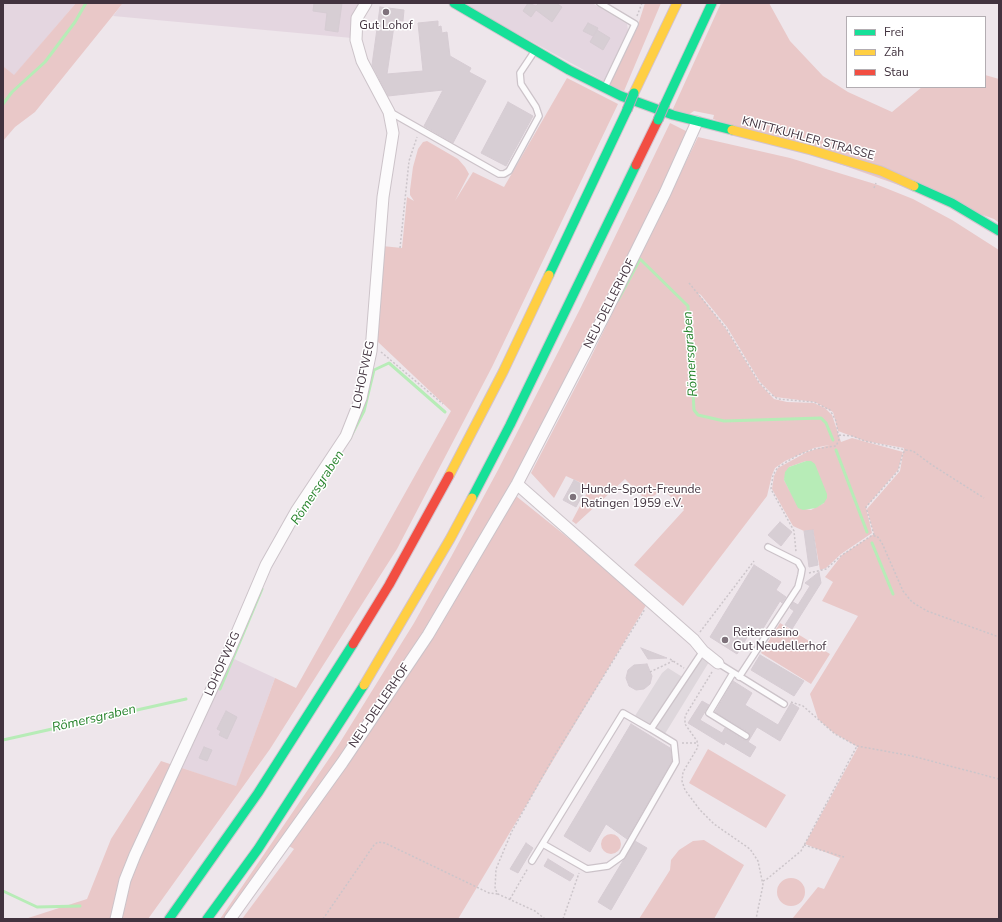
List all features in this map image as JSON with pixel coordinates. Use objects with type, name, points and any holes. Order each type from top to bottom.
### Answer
[{"type":"main road","name":"KNITTKUHLER STRASSE","points":[[454,3],[604,88],[673,115],[811,150],[881,172],[952,203],[999,231]]},
{"type":"main road","points":[[169,919],[258,793],[326,689],[389,585],[464,450],[503,372],[628,110],[634,93],[677,3]]},
{"type":"main road","points":[[207,919],[258,849],[306,777],[384,653],[450,539],[510,425],[658,120],[712,3]]},
{"type":"street","name":"LOHOFWEG","points":[[116,919],[124,880],[266,565],[290,521],[338,450],[352,424],[361,398],[371,351],[383,196],[393,133],[389,112],[362,61],[357,45],[357,18],[366,3]]},
{"type":"street","name":"NEU-DELLERHOF","points":[[230,919],[342,763],[428,635],[517,484],[616,293],[665,193],[697,122]]},
{"type":"street","points":[[517,484],[694,640],[703,651],[718,663]]},
{"type":"lane","points":[[600,3],[635,24],[604,88]]},
{"type":"lane","points":[[389,112],[499,174],[504,174],[509,170],[539,116],[536,107],[521,84],[520,73],[535,50]]},
{"type":"lane","points":[[739,676],[798,587],[802,575],[802,569],[798,562],[768,547]]},
{"type":"lane","points":[[651,729],[688,671],[703,651]]},
{"type":"lane","points":[[718,663],[784,704]]},
{"type":"lane","points":[[733,673],[709,713],[746,736]]},
{"type":"lane","points":[[532,862],[542,844],[623,713],[674,743],[676,762],[622,856],[608,866],[598,869],[587,869],[542,844]]},
{"type":"path","points":[[635,24],[642,3]]},
{"type":"path","points":[[400,248],[409,161],[416,139],[421,130]]},
{"type":"path","points":[[689,283],[726,328],[759,382],[769,393],[778,399],[814,402],[824,407],[832,414],[839,436],[839,443],[834,447],[814,449],[798,456],[778,467],[773,475],[772,489],[794,531],[798,562]]},
{"type":"path","points":[[371,351],[383,352],[443,404]]},
{"type":"path","points":[[839,436],[852,436],[865,442],[913,451],[984,498]]},
{"type":"path","points":[[906,450],[903,453],[898,471],[866,507],[874,535],[880,538],[903,591],[912,602],[926,611],[999,637]]},
{"type":"path","points":[[802,575],[826,569],[842,555],[874,535]]},
{"type":"path","points":[[694,640],[754,561]]},
{"type":"path","points":[[498,894],[495,889],[496,869],[512,831],[553,758],[650,601]]},
{"type":"path","points":[[670,659],[688,671]]},
{"type":"path","points":[[650,672],[673,661]]},
{"type":"path","points":[[718,663],[685,716],[685,724],[698,743],[698,747],[682,776],[685,790],[696,805],[714,824],[754,854],[758,861],[763,881],[756,919]]},
{"type":"path","points":[[784,704],[788,702],[803,706],[835,734],[857,746],[912,756],[999,779]]},
{"type":"path","points":[[674,743],[698,743]]},
{"type":"path","points":[[763,881],[796,857],[804,845],[857,746]]},
{"type":"path","points":[[324,919],[374,845],[378,842],[385,843],[489,893],[498,894],[510,899],[535,911],[545,919]]},
{"type":"path","points":[[804,845],[844,857]]},
{"type":"path","points":[[510,899],[532,862]]},
{"type":"path","points":[[563,919],[582,866]]},
{"type":"shaded area","points":[[3,3],[76,3],[14,76],[3,66]]},
{"type":"shaded area","points":[[76,3],[123,3],[35,112],[15,127],[3,141],[3,66],[14,75]]},
{"type":"shaded area","points":[[123,3],[362,3],[352,38],[113,16]]},
{"type":"shaded area","points":[[461,3],[592,3],[627,24],[628,30],[604,81]]},
{"type":"shaded area","points":[[645,3],[661,3],[624,91],[609,85],[638,25]]},
{"type":"shaded area","points":[[721,3],[769,3],[790,41],[823,76],[848,92],[892,112],[921,88],[986,88],[986,75],[999,79],[999,223],[994,219],[713,119],[714,115],[694,111],[688,115],[672,111]]},
{"type":"shaded area","points":[[567,78],[618,104],[492,367],[397,549],[270,749],[148,919],[25,919],[87,899],[111,839],[161,761],[236,786],[275,678],[296,688],[451,411],[377,341],[382,246],[402,248],[407,197],[414,201],[410,195],[410,190],[413,167],[418,149],[423,142],[427,141],[458,159],[465,167],[469,174],[455,201],[473,172],[504,187]]},
{"type":"shaded area","points":[[670,123],[688,132],[602,312],[514,482],[425,630],[347,750],[226,919],[220,919],[339,744],[414,623],[498,470],[581,307]]},
{"type":"shaded area","points":[[698,137],[790,158],[878,185],[913,199],[952,220],[999,250],[999,919],[792,919],[818,887],[824,889],[840,858],[805,844],[858,747],[834,733],[818,719],[810,694],[858,616],[822,601],[833,582],[825,577],[842,555],[874,534],[867,509],[900,471],[904,448],[865,441],[838,431],[833,412],[815,402],[775,397],[760,382],[727,327],[698,293],[726,329],[759,383],[774,399],[787,402],[814,403],[825,408],[832,415],[841,442],[852,438],[903,452],[898,470],[866,507],[872,533],[841,554],[826,568],[820,570],[813,530],[804,531],[793,526],[772,489],[774,476],[778,468],[807,452],[829,445],[814,448],[785,461],[775,468],[767,496],[683,606],[634,565],[684,510],[663,489],[647,501],[625,479],[576,524],[572,521],[590,487],[566,476],[554,498],[531,473],[590,359]],"holes":[[[806,461],[824,503],[811,510],[799,508],[784,480],[789,467]]]},
{"type":"shaded area","points":[[806,461],[811,461],[815,464],[827,494],[827,498],[824,503],[816,508],[803,510],[798,508],[784,480],[785,472],[789,467]]},
{"type":"shaded area","points":[[516,496],[648,602],[458,919],[242,919],[294,849],[289,846]]},
{"type":"shaded area","points":[[780,623],[830,654],[811,684],[761,653]]},
{"type":"shaded area","points":[[699,655],[709,662],[663,737],[633,719],[662,673],[668,668],[684,678]]},
{"type":"shaded area","points":[[232,658],[275,678],[236,787],[182,768]]},
{"type":"shaded area","points":[[708,749],[786,795],[766,828],[689,783]]},
{"type":"shaded area","points":[[607,834],[615,834],[621,840],[621,848],[615,854],[607,854],[601,848],[601,840]]},
{"type":"shaded area","points":[[704,840],[744,865],[714,919],[639,919],[670,870],[671,860],[679,850],[693,841]]},
{"type":"shaded area","points":[[791,878],[801,882],[805,892],[801,902],[791,906],[781,902],[777,892],[781,882]]},
{"type":"building","points":[[314,3],[342,3],[338,32],[325,30],[327,13],[313,11]]},
{"type":"building","points":[[528,3],[536,6],[539,3],[556,3],[562,7],[552,22],[536,10],[531,17],[523,11]]},
{"type":"building","points":[[380,7],[404,10],[403,21],[395,19],[387,74],[423,71],[418,23],[438,21],[438,27],[441,26],[442,33],[447,32],[450,56],[471,68],[469,72],[486,81],[453,143],[424,126],[443,90],[388,96],[372,65]]},
{"type":"building","points":[[588,23],[598,28],[593,36],[583,31]]},
{"type":"building","points":[[597,30],[610,38],[603,50],[590,42]]},
{"type":"building","points":[[508,102],[533,116],[506,166],[481,153]]},
{"type":"building","name":"Hunde-Sport-Freunde Ratingen 1959 e.V.","points":[[574,480],[587,487],[576,507],[563,500]]},
{"type":"building","points":[[780,522],[792,532],[781,546],[768,535]]},
{"type":"building","points":[[813,530],[818,565],[809,567],[804,531]]},
{"type":"building","points":[[754,565],[781,582],[776,590],[786,597],[782,603],[780,601],[759,635],[751,631],[737,654],[710,637]]},
{"type":"building","points":[[819,572],[821,583],[792,629],[785,625],[794,611],[790,608],[793,602],[798,605],[810,586],[805,583]]},
{"type":"building","points":[[641,648],[667,658],[648,659]]},
{"type":"building","points":[[760,655],[804,681],[794,696],[751,670]]},
{"type":"building","points":[[647,664],[652,676],[650,684],[644,689],[636,690],[629,686],[626,678],[628,670],[634,665]]},
{"type":"building","points":[[733,681],[752,693],[745,705],[778,725],[791,703],[799,708],[780,741],[757,727],[748,742],[756,747],[750,757],[725,742],[724,745],[688,723],[702,701],[709,705],[700,720],[722,733],[725,728],[744,740],[749,739],[748,732],[715,712]]},
{"type":"building","points":[[226,711],[237,717],[227,739],[219,735],[221,731],[217,729]]},
{"type":"building","points":[[631,724],[670,748],[672,761],[627,839],[606,824],[590,852],[564,836]]},
{"type":"building","points":[[204,747],[212,750],[207,761],[199,758]]},
{"type":"building","points":[[635,841],[647,848],[611,910],[598,902]]},
{"type":"building","points":[[526,843],[533,848],[518,873],[510,869]]},
{"type":"building","points":[[548,859],[574,875],[570,881],[544,866]]},
{"type":"waterway","points":[[3,104],[12,92],[45,62],[75,22],[86,3]]},
{"type":"waterway","name":"Römersgraben","points":[[618,300],[640,259],[688,306],[694,410],[698,415],[724,421],[821,418],[826,423],[833,440]]},
{"type":"waterway","name":"Römersgraben","points":[[349,440],[364,411],[374,370],[389,363],[445,412]]},
{"type":"waterway","name":"Römersgraben","points":[[836,450],[867,532]]},
{"type":"waterway","name":"Römersgraben","points":[[872,543],[893,594]]},
{"type":"waterway","name":"Römersgraben","points":[[220,689],[262,589]]},
{"type":"waterway","name":"Römersgraben","points":[[3,740],[186,699]]},
{"type":"waterway","points":[[3,891],[37,907],[80,906]]},
{"type":"traffic: fast","points":[[454,3],[569,70],[621,96],[673,115],[732,130]]},
{"type":"traffic: fast","points":[[665,104],[712,3]]},
{"type":"traffic: fast","points":[[627,110],[634,93]]},
{"type":"traffic: fast","points":[[658,120],[665,104]]},
{"type":"traffic: fast","points":[[549,275],[627,110]]},
{"type":"traffic: fast","points":[[472,498],[510,425],[636,165]]},
{"type":"traffic: fast","points":[[914,186],[952,203],[999,231]]},
{"type":"traffic: fast","points":[[169,919],[258,793],[353,644]]},
{"type":"traffic: fast","points":[[207,919],[258,849],[364,685]]},
{"type":"traffic: slow","points":[[634,93],[677,3]]},
{"type":"traffic: slow","points":[[732,130],[811,150],[881,171],[914,186]]},
{"type":"traffic: slow","points":[[449,476],[503,372],[549,275]]},
{"type":"traffic: slow","points":[[364,685],[450,539],[472,498]]},
{"type":"traffic: jam","points":[[636,165],[658,120]]},
{"type":"traffic: jam","points":[[353,644],[389,585],[449,476]]},
{"type":"place","name":"Gut Lohof","points":[[386,12]]},
{"type":"place","name":"Hunde-Sport-Freunde Ratingen 1959 e.V.","points":[[573,497]]},
{"type":"place","name":"Reitercasino Gut Neudellerhof","points":[[725,640]]}]
